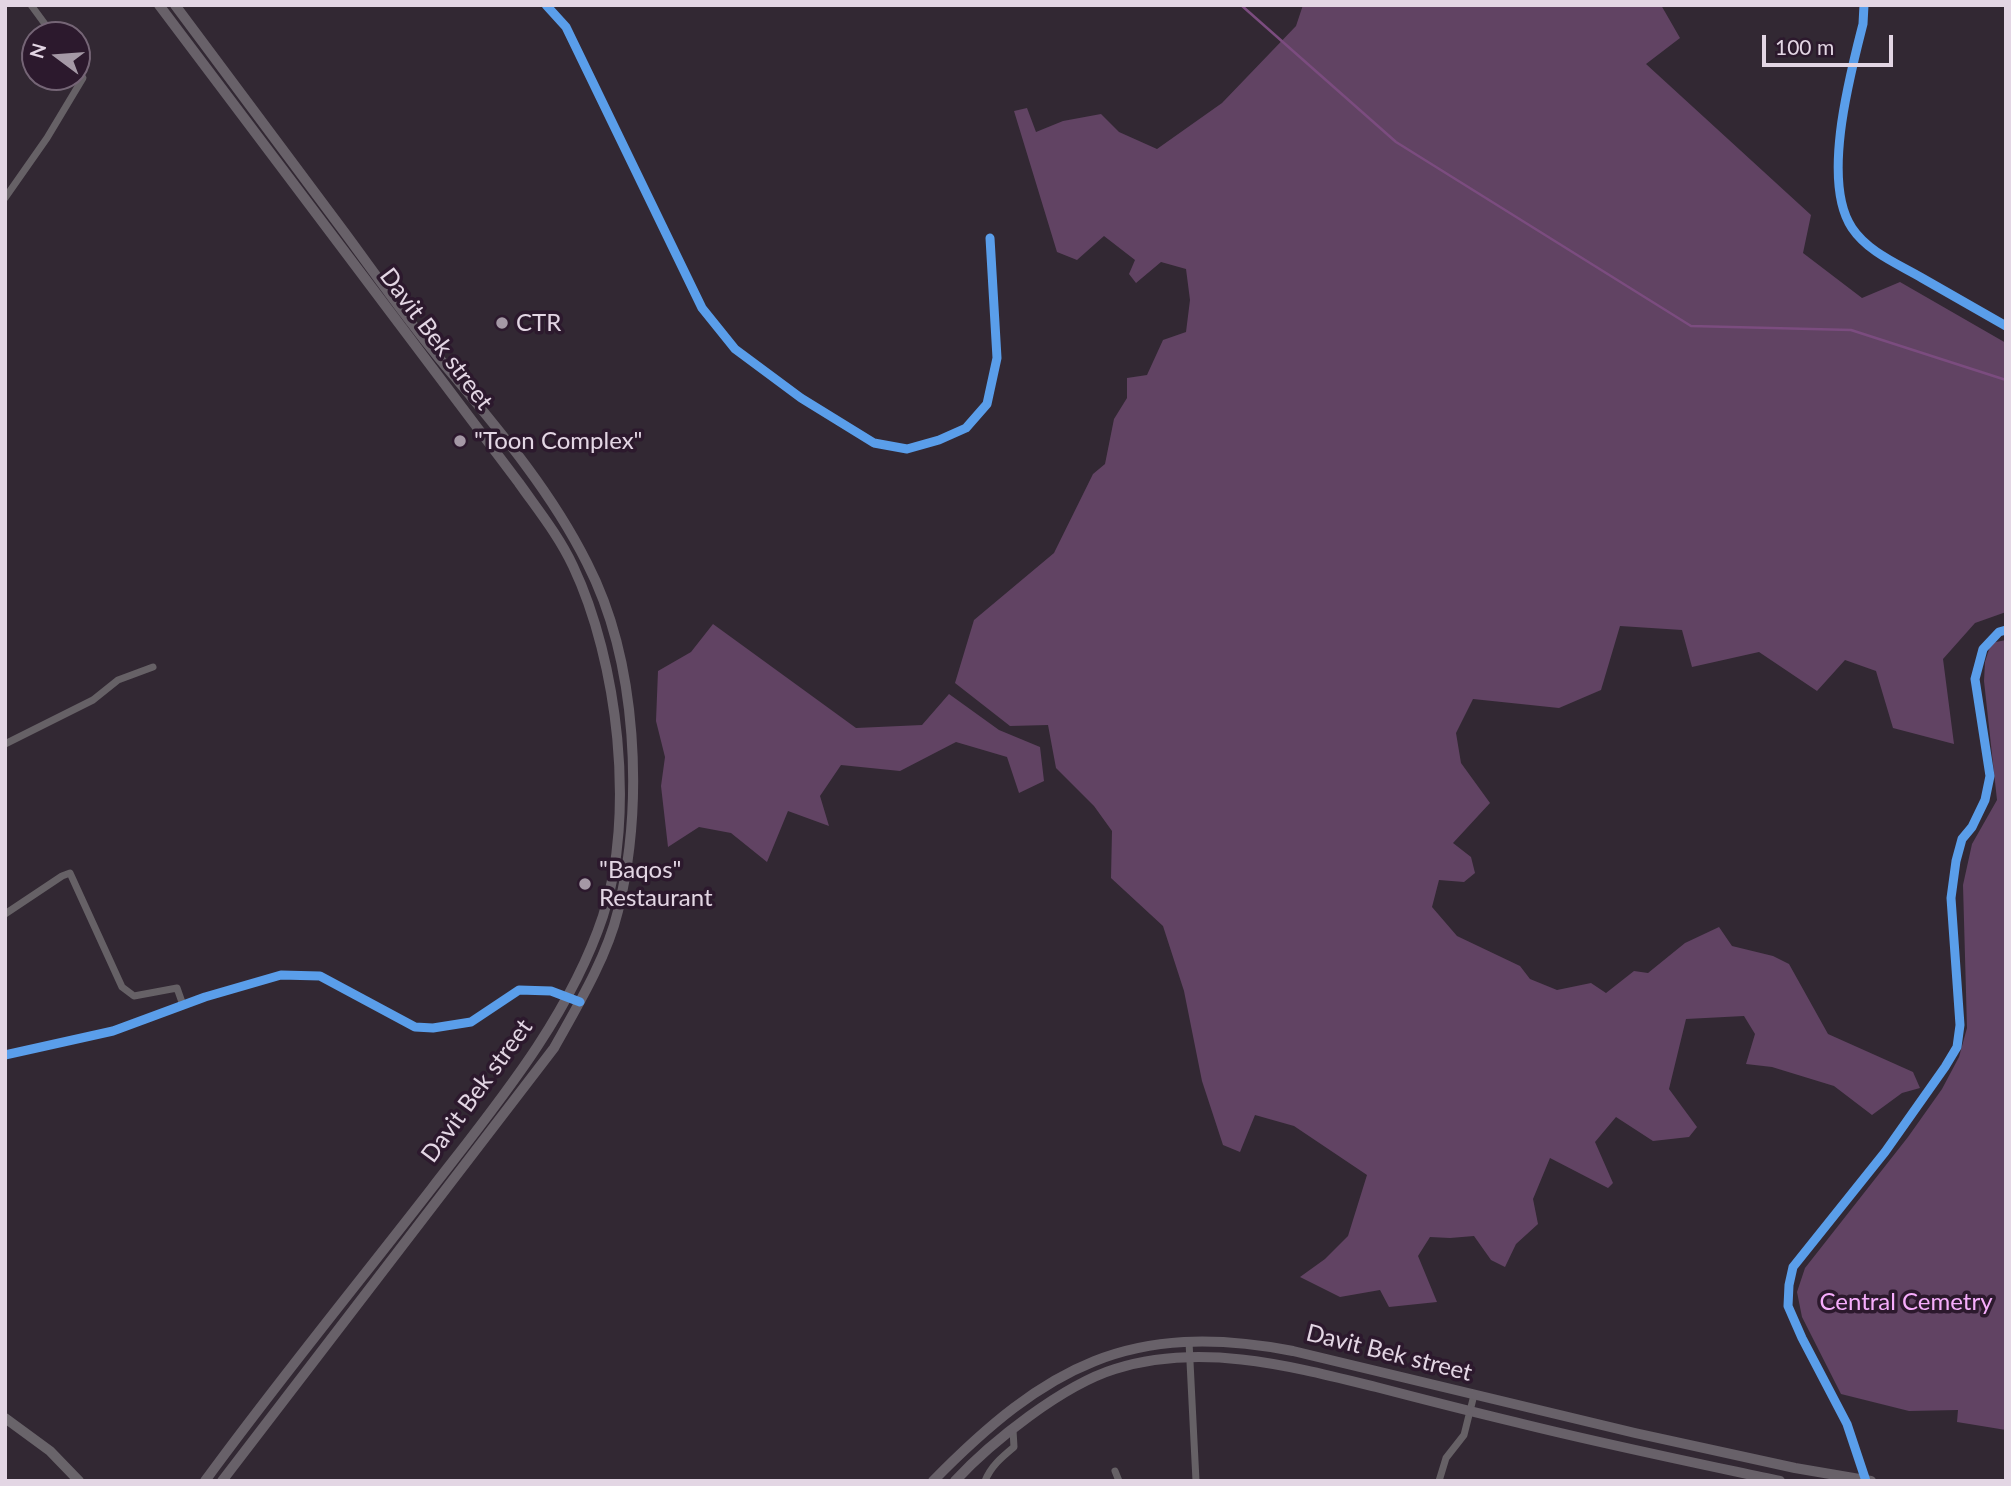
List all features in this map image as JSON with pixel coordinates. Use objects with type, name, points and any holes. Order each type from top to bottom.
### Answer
[{"type":"main road","name":"Davit Bek street","points":[[159,5],[316,205],[502,433],[562,517],[597,585],[616,641],[630,712],[633,802],[626,871],[618,913],[580,1002],[554,1048],[222,1481]]},
{"type":"main road","name":"Davit Bek street","points":[[175,5],[436,375],[558,539],[586,596],[604,657],[620,773],[617,854],[603,915],[582,967],[534,1052],[205,1481]]},
{"type":"main road","points":[[436,375],[435,369],[447,366]]},
{"type":"main road","points":[[489,444],[499,447],[504,444],[502,433]]},
{"type":"main road","points":[[380,1255],[390,1263]]},
{"type":"main road","name":"Davit Bek street","points":[[933,1481],[1022,1401],[1068,1372],[1114,1353],[1164,1343],[1189,1342],[1252,1343],[1280,1348],[1714,1451],[1867,1480]]},
{"type":"main road","name":"Davit Bek street","points":[[955,1481],[1013,1430],[1066,1392],[1114,1369],[1163,1359],[1190,1358],[1268,1362],[1564,1434],[1780,1481]]},
{"type":"main road","points":[[5,1418],[58,1458],[79,1481]]},
{"type":"street","points":[[31,5],[42,21]]},
{"type":"street","points":[[546,5],[566,27],[702,308],[717,329],[735,349],[801,398],[874,443],[907,449],[939,440],[966,428],[987,404],[998,358],[990,238]]},
{"type":"street","points":[[1864,5],[1863,24],[1840,133],[1838,169],[1843,210],[1853,230],[1873,249],[2006,326]]},
{"type":"street","points":[[5,198],[47,138],[75,91]]},
{"type":"street","points":[[1867,1480],[1847,1424],[1788,1306],[1789,1285],[1794,1267],[1885,1152],[1945,1068],[1957,1046],[1960,1025],[1951,898],[1962,839],[1972,827],[1985,800],[1990,776],[1975,679],[1983,649],[1999,632],[2006,630]]},
{"type":"street","points":[[5,744],[93,700],[118,680],[153,667]]},
{"type":"street","points":[[5,914],[70,873],[122,987],[134,996],[177,988],[183,1005]]},
{"type":"street","points":[[5,1055],[113,1031],[183,1005],[281,975],[320,976],[415,1027],[433,1028],[471,1022],[519,990],[551,991],[580,1002]]},
{"type":"street","points":[[1189,1342],[1196,1481]]},
{"type":"street","points":[[1439,1481],[1446,1458],[1464,1435],[1474,1395]]},
{"type":"street","points":[[985,1481],[1000,1458],[1014,1447],[1013,1430]]},
{"type":"street","points":[[1115,1471],[1119,1481]]},
{"type":"green space","points":[[1303,5],[1661,5],[1680,38],[1646,64],[1811,215],[1803,253],[1862,298],[1900,282],[2006,343],[2006,612],[1975,623],[1943,659],[1954,744],[1893,728],[1876,671],[1845,660],[1817,691],[1759,652],[1692,667],[1682,630],[1620,626],[1601,690],[1559,708],[1473,699],[1456,733],[1461,763],[1490,803],[1453,843],[1471,857],[1475,873],[1464,882],[1439,880],[1432,907],[1457,936],[1520,966],[1530,979],[1557,990],[1591,983],[1606,993],[1634,971],[1648,973],[1685,943],[1719,927],[1732,946],[1773,956],[1789,964],[1828,1034],[1913,1072],[1920,1088],[1902,1093],[1872,1115],[1834,1086],[1772,1067],[1746,1064],[1755,1034],[1744,1016],[1686,1019],[1669,1089],[1697,1127],[1689,1137],[1653,1141],[1616,1117],[1595,1142],[1613,1183],[1608,1188],[1550,1158],[1533,1199],[1538,1224],[1516,1244],[1505,1267],[1491,1260],[1474,1236],[1430,1237],[1418,1256],[1437,1302],[1389,1307],[1380,1290],[1340,1297],[1300,1277],[1325,1259],[1348,1236],[1367,1175],[1294,1126],[1255,1115],[1240,1152],[1223,1145],[1202,1081],[1184,991],[1163,926],[1111,878],[1112,831],[1094,806],[1056,768],[1048,725],[1010,726],[955,683],[974,620],[1054,553],[1093,474],[1105,464],[1114,419],[1127,398],[1127,378],[1147,375],[1163,340],[1186,332],[1190,300],[1186,269],[1161,262],[1136,283],[1129,274],[1135,260],[1104,236],[1077,260],[1057,252],[1014,111],[1027,108],[1036,132],[1063,121],[1101,114],[1119,132],[1157,149],[1222,103],[1296,26]]},
{"type":"green space","points":[[713,624],[856,728],[922,725],[949,694],[999,730],[1040,747],[1044,781],[1019,793],[1007,757],[956,742],[900,771],[841,765],[820,796],[829,826],[788,811],[767,862],[731,833],[699,827],[668,847],[661,786],[665,757],[656,721],[658,671],[691,652]]},
{"type":"green space","name":"Central Cemetry","points":[[2006,640],[2006,1430],[1957,1422],[1958,1410],[1909,1411],[1841,1394],[1802,1317],[1797,1292],[1805,1268],[1908,1137],[1942,1089],[1959,1057],[1967,1028],[1963,885],[1972,844],[1997,800],[1984,681],[1985,662],[1991,643]]},
{"type":"waterway","points":[[1241,5],[1396,142],[1691,326],[1851,330],[2006,380]]},
{"type":"cycle path","points":[[546,5],[566,27],[702,308],[735,349],[801,398],[874,443],[907,449],[939,440],[966,428],[987,404],[997,358],[990,238]]},
{"type":"cycle path","points":[[1864,5],[1863,24],[1841,128],[1838,157],[1843,208],[1852,228],[1875,251],[2006,326]]},
{"type":"cycle path","points":[[1866,1481],[1847,1424],[1788,1306],[1789,1285],[1793,1267],[1885,1152],[1957,1047],[1960,1025],[1951,898],[1962,839],[1972,827],[1985,800],[1990,776],[1975,679],[1983,649],[1999,632],[2006,630]]},
{"type":"cycle path","points":[[5,1055],[113,1031],[205,997],[281,975],[320,976],[415,1027],[433,1028],[471,1022],[519,990],[551,991],[580,1002]]},
{"type":"place","name":"CTR","points":[[502,323]]},
{"type":"place","name":"\"Toon Complex\"","points":[[460,441]]},
{"type":"place","name":"\"Baqos\" Restaurant","points":[[585,884]]}]
